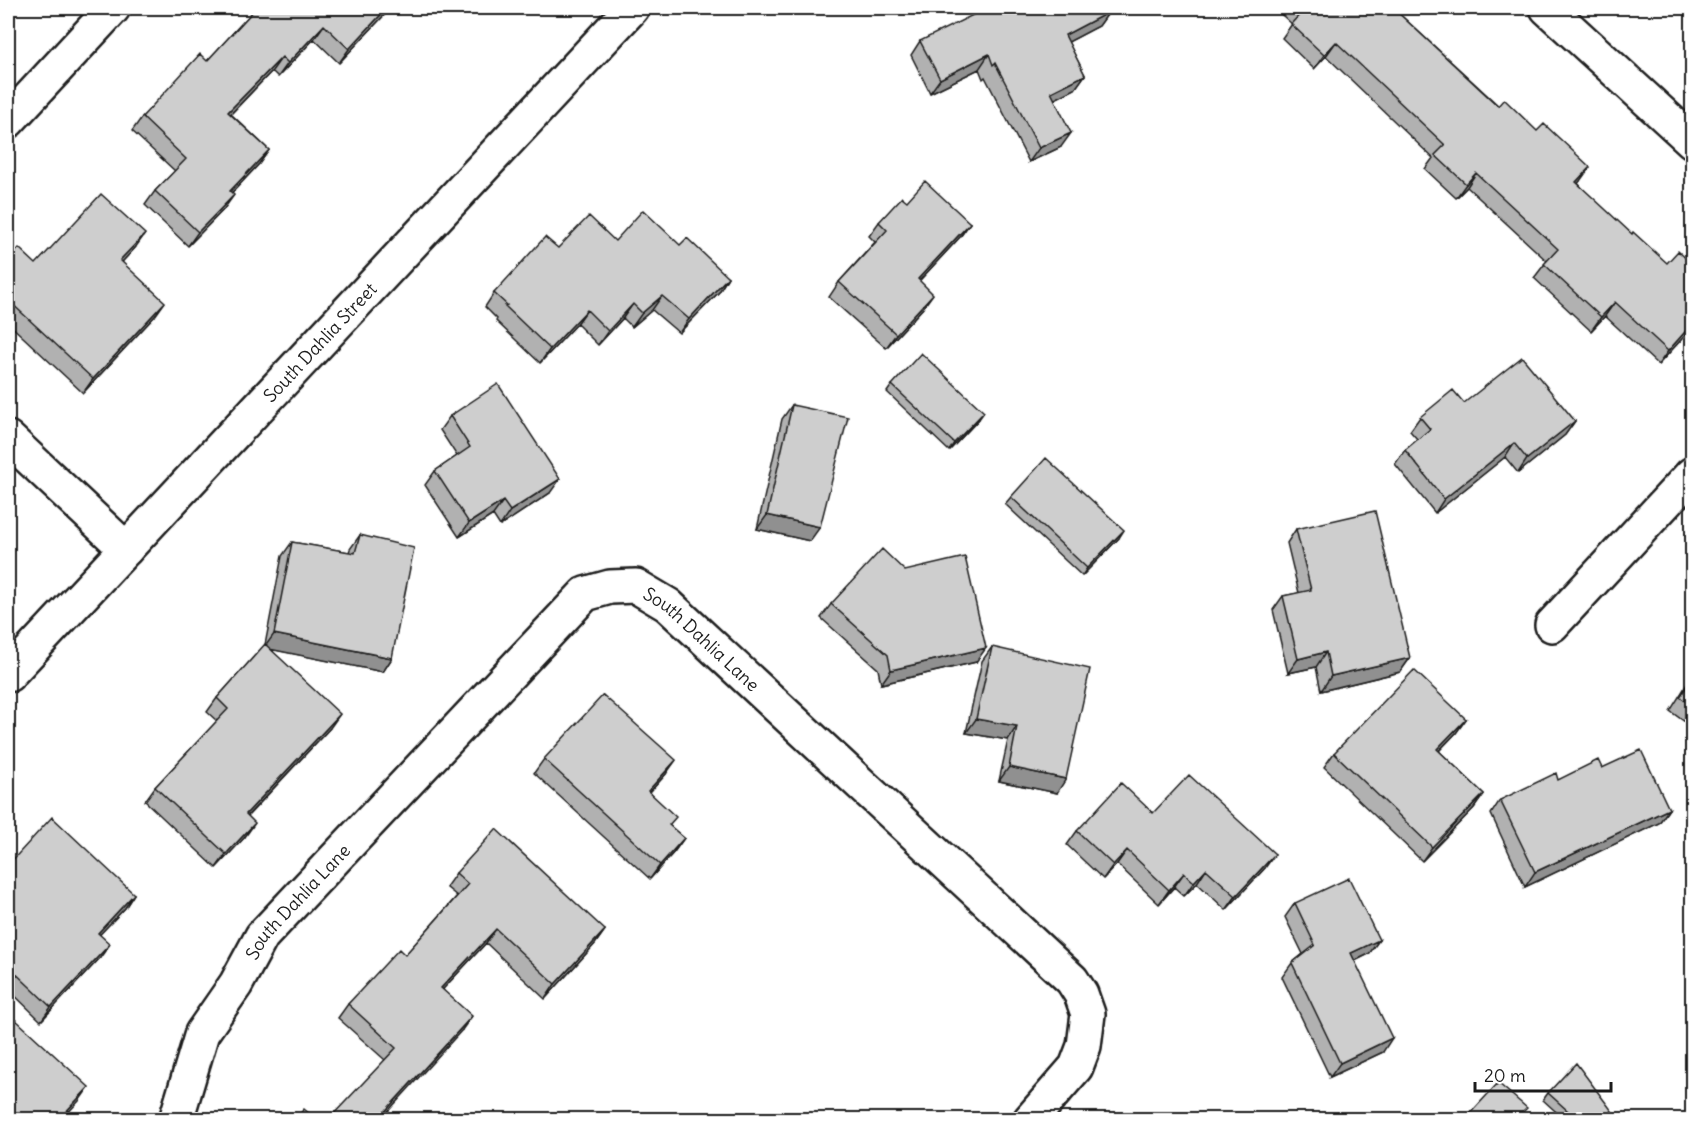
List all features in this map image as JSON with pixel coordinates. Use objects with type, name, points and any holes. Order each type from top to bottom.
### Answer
[{"type":"street","points":[[8,121],[113,8]]},
{"type":"street","name":"South Dahlia Street","points":[[8,675],[632,8]]},
{"type":"street","points":[[1547,8],[1692,141]]},
{"type":"street","points":[[8,438],[126,549]]},
{"type":"street","points":[[1552,625],[1692,474]]},
{"type":"street","name":"South Dahlia Lane","points":[[176,1119],[202,1033],[236,984],[262,936],[585,594],[610,587],[636,586],[668,604],[1072,980],[1081,994],[1088,1014],[1084,1046],[1076,1066],[1030,1119]]},
{"type":"building","points":[[256,8],[387,8],[349,49],[324,25],[288,63],[282,57],[228,112],[269,150],[230,191],[234,195],[198,232],[155,191],[186,159],[142,117],[200,54],[207,61]]},
{"type":"building","points":[[987,8],[1107,8],[1109,12],[1065,35],[1085,75],[1051,92],[1071,133],[1039,148],[989,54],[940,79],[920,41]]},
{"type":"building","points":[[1299,8],[1393,8],[1498,106],[1504,99],[1537,131],[1544,124],[1590,167],[1576,182],[1667,263],[1678,251],[1692,264],[1692,324],[1668,351],[1615,302],[1601,317],[1544,264],[1558,249],[1476,173],[1466,184],[1435,155],[1445,145],[1336,42],[1324,55],[1291,24],[1303,11]]},
{"type":"building","points":[[925,181],[970,223],[918,279],[933,294],[896,334],[839,282],[887,230],[879,222],[902,197],[907,201]]},
{"type":"building","points":[[101,194],[145,234],[120,260],[165,302],[93,379],[8,300],[8,260],[19,248],[36,264]]},
{"type":"building","points":[[643,210],[680,245],[687,238],[728,277],[689,319],[662,296],[642,313],[633,304],[608,331],[587,310],[550,349],[494,293],[545,237],[558,248],[589,216],[615,241]]},
{"type":"building","points":[[921,353],[984,412],[954,443],[892,385]]},
{"type":"building","points":[[1522,357],[1575,421],[1527,459],[1514,443],[1444,499],[1405,450],[1430,429],[1420,417],[1453,390],[1464,403]]},
{"type":"building","points":[[498,384],[560,479],[510,511],[503,501],[469,523],[435,471],[470,447],[450,416]]},
{"type":"building","points":[[792,405],[848,417],[820,527],[767,515]]},
{"type":"building","points":[[1046,458],[1124,530],[1087,568],[1011,497]]},
{"type":"building","points":[[1375,511],[1410,658],[1331,676],[1326,652],[1298,659],[1283,596],[1311,590],[1296,529]]},
{"type":"building","points":[[360,535],[414,548],[392,658],[274,634],[292,542],[355,553]]},
{"type":"building","points":[[882,549],[905,571],[965,557],[986,648],[891,670],[888,655],[831,604]]},
{"type":"building","points":[[265,644],[340,714],[246,814],[255,823],[226,854],[155,787],[228,709],[217,698]]},
{"type":"building","points":[[992,647],[1090,669],[1066,779],[1009,767],[1017,726],[976,719]]},
{"type":"building","points":[[1414,670],[1466,719],[1437,749],[1484,794],[1432,847],[1334,753]]},
{"type":"building","points":[[1692,678],[1692,706],[1680,697]]},
{"type":"building","points":[[603,695],[676,760],[648,791],[676,817],[669,825],[684,838],[660,865],[544,759]]},
{"type":"building","points":[[1641,750],[1669,809],[1535,872],[1500,800],[1556,773],[1558,780],[1598,760],[1602,768]]},
{"type":"building","points":[[1189,775],[1275,854],[1236,896],[1206,869],[1194,882],[1184,873],[1169,890],[1127,850],[1113,865],[1077,831],[1121,783],[1153,813]]},
{"type":"building","points":[[52,817],[134,894],[98,933],[110,944],[51,1007],[8,966],[8,865]]},
{"type":"building","points":[[496,829],[605,930],[555,984],[496,929],[441,988],[472,1016],[378,1119],[329,1119],[396,1048],[348,1004],[399,949],[405,955],[468,884],[456,873]]},
{"type":"building","points":[[1349,878],[1379,940],[1351,953],[1392,1038],[1340,1063],[1292,963],[1315,945],[1295,903]]},
{"type":"building","points":[[16,1020],[89,1087],[59,1119],[8,1119],[8,1029]]},
{"type":"building","points":[[1576,1063],[1618,1119],[1577,1119],[1548,1093]]},
{"type":"building","points":[[1498,1083],[1527,1108],[1516,1119],[1465,1119]]},
{"type":"building","points":[[304,1109],[316,1119],[295,1119]]}]
